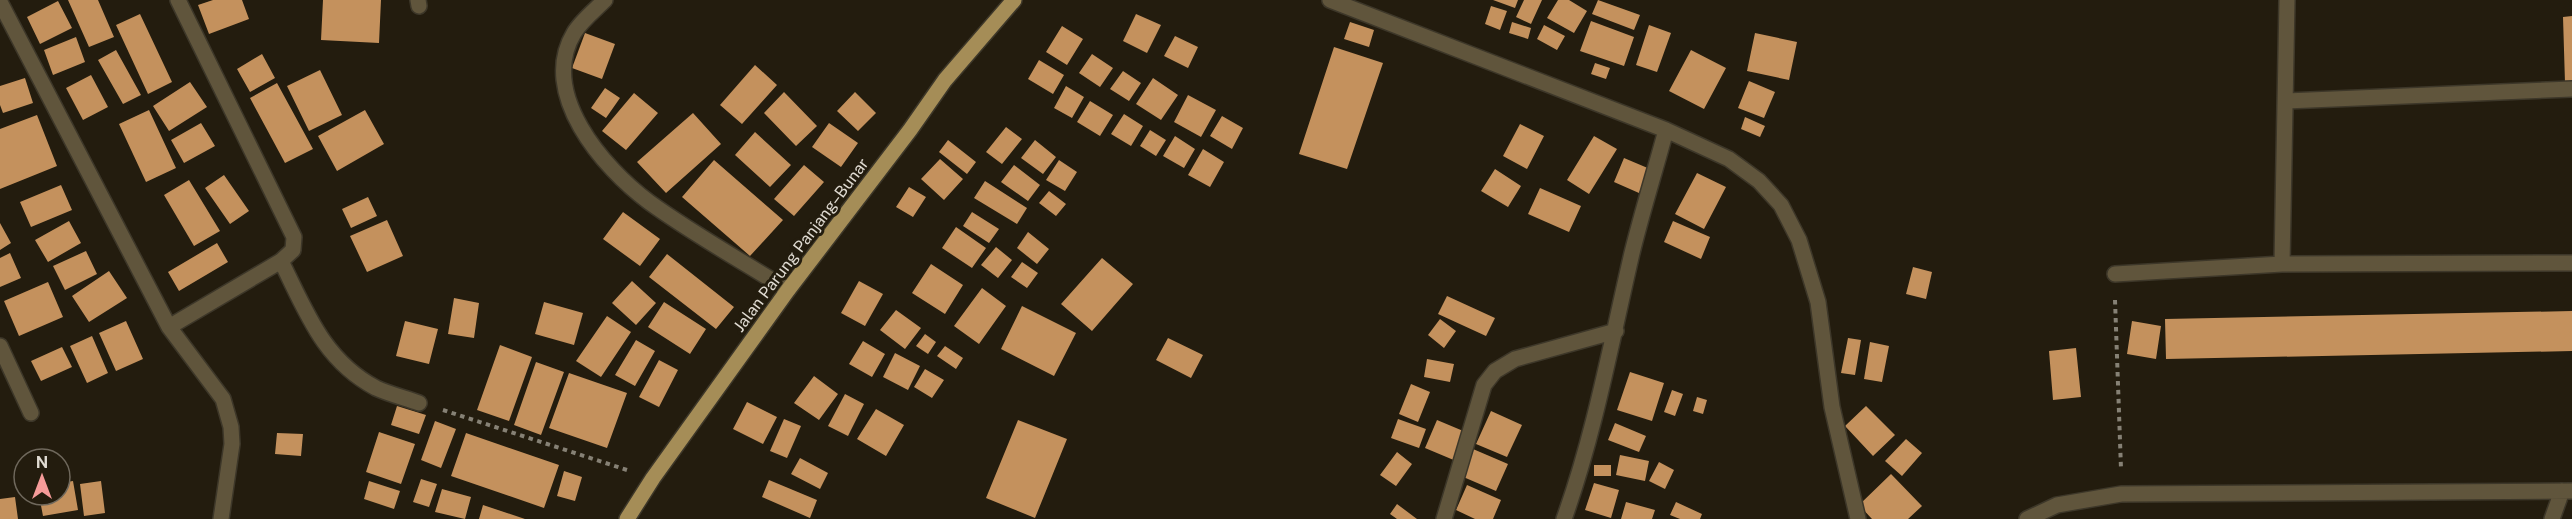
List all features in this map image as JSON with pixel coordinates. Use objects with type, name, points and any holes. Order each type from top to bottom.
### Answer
[{"type":"main road","name":"Jalan Parung Panjang–Bunar","points":[[627,519],[653,478],[788,290],[910,130],[945,80],[1014,0]]},
{"type":"street","points":[[169,327],[281,261],[292,250],[294,237],[177,0]]},
{"type":"street","points":[[605,0],[574,33],[566,51],[563,73],[570,108],[591,143],[619,175],[648,201],[788,290]]},
{"type":"street","points":[[1330,0],[1666,130],[1729,159],[1760,181],[1781,206],[1799,240],[1818,302],[1832,407],[1858,519]]},
{"type":"street","points":[[2282,264],[2287,0]]},
{"type":"street","points":[[0,2],[169,327],[223,399],[231,427],[230,460],[221,519]]},
{"type":"street","points":[[2286,101],[2572,89]]},
{"type":"street","points":[[1564,519],[1599,403],[1633,252],[1666,130]]},
{"type":"street","points":[[281,261],[315,330],[336,360],[376,388],[419,403]]},
{"type":"street","points":[[2115,274],[2282,264],[2572,263]]},
{"type":"street","points":[[1444,519],[1484,386],[1495,371],[1515,359],[1616,331]]},
{"type":"street","points":[[0,346],[31,413]]},
{"type":"street","points":[[2027,519],[2058,505],[2121,494],[2567,491],[2552,519]]},
{"type":"path","points":[[2115,274],[2121,494]]},
{"type":"path","points":[[419,403],[653,478]]},
{"type":"building","points":[[68,0],[98,0],[114,37],[89,47]]},
{"type":"building","points":[[213,0],[242,0],[249,19],[209,34],[198,5]]},
{"type":"building","points":[[323,0],[381,0],[379,43],[321,40]]},
{"type":"building","points":[[1493,0],[1518,0],[1515,8]]},
{"type":"building","points":[[1524,0],[1542,0],[1531,24],[1516,17]]},
{"type":"building","points":[[1558,0],[1569,0],[1587,11],[1574,33],[1547,18]]},
{"type":"building","points":[[1598,0],[1640,15],[1634,30],[1592,14]]},
{"type":"building","points":[[58,1],[72,28],[40,44],[27,17]]},
{"type":"building","points":[[1491,6],[1507,11],[1500,30],[1485,24]]},
{"type":"building","points":[[140,14],[172,82],[148,94],[116,25]]},
{"type":"building","points":[[1136,14],[1161,25],[1147,53],[1123,41]]},
{"type":"building","points":[[2572,16],[2572,83],[2565,83],[2563,17]]},
{"type":"building","points":[[1591,21],[1634,37],[1624,66],[1580,51]]},
{"type":"building","points":[[1350,22],[1374,30],[1369,47],[1344,39]]},
{"type":"building","points":[[1512,22],[1531,28],[1528,39],[1509,33]]},
{"type":"building","points":[[1544,25],[1565,36],[1557,50],[1537,39]]},
{"type":"building","points":[[1649,25],[1671,33],[1657,72],[1636,65]]},
{"type":"building","points":[[1062,26],[1083,39],[1067,65],[1046,52]]},
{"type":"building","points":[[585,33],[615,44],[602,79],[572,68]]},
{"type":"building","points":[[1755,33],[1797,42],[1789,80],[1747,71]]},
{"type":"building","points":[[1175,36],[1198,47],[1188,68],[1164,56]]},
{"type":"building","points":[[76,37],[85,62],[53,75],[44,50]]},
{"type":"building","points":[[1334,47],[1383,63],[1347,169],[1299,154]]},
{"type":"building","points":[[116,50],[141,95],[123,104],[98,60]]},
{"type":"building","points":[[1691,50],[1726,68],[1704,109],[1669,91]]},
{"type":"building","points":[[262,54],[275,78],[250,92],[237,69]]},
{"type":"building","points":[[1092,54],[1113,68],[1100,87],[1079,73]]},
{"type":"building","points":[[1039,60],[1064,75],[1053,94],[1028,79]]},
{"type":"building","points":[[1595,63],[1610,68],[1606,79],[1591,74]]},
{"type":"building","points":[[755,65],[777,85],[742,124],[720,105]]},
{"type":"building","points":[[320,70],[342,115],[309,131],[287,86]]},
{"type":"building","points":[[1123,71],[1141,83],[1129,101],[1110,89]]},
{"type":"building","points":[[91,75],[108,107],[83,120],[66,88]]},
{"type":"building","points":[[25,78],[33,103],[3,113],[0,105],[0,86]]},
{"type":"building","points":[[1153,78],[1178,95],[1161,120],[1136,104]]},
{"type":"building","points":[[1749,81],[1775,92],[1764,118],[1738,108]]},
{"type":"building","points":[[190,82],[207,107],[169,131],[153,106]]},
{"type":"building","points":[[277,83],[313,149],[285,163],[250,98]]},
{"type":"building","points":[[1066,86],[1084,97],[1072,118],[1054,108]]},
{"type":"building","points":[[605,88],[620,98],[606,118],[591,108]]},
{"type":"building","points":[[784,92],[817,126],[796,146],[764,113]]},
{"type":"building","points":[[855,92],[876,113],[858,131],[837,111]]},
{"type":"building","points":[[634,93],[658,113],[626,150],[602,131]]},
{"type":"building","points":[[1188,95],[1216,110],[1201,137],[1174,122]]},
{"type":"building","points":[[1090,101],[1113,115],[1100,136],[1077,122]]},
{"type":"building","points":[[149,110],[176,168],[146,182],[119,124]]},
{"type":"building","points":[[365,110],[384,144],[337,171],[318,136]]},
{"type":"building","points":[[693,113],[721,144],[666,193],[637,162]]},
{"type":"building","points":[[1124,114],[1143,126],[1131,146],[1111,134]]},
{"type":"building","points":[[37,115],[57,166],[0,189],[0,129]]},
{"type":"building","points":[[1222,116],[1243,128],[1232,149],[1210,136]]},
{"type":"building","points":[[1745,117],[1765,126],[1760,137],[1741,129]]},
{"type":"building","points":[[201,123],[215,146],[184,163],[171,140]]},
{"type":"building","points":[[829,123],[858,143],[841,167],[812,147]]},
{"type":"building","points":[[1520,124],[1544,136],[1527,169],[1503,156]]},
{"type":"building","points":[[1006,127],[1022,139],[1002,164],[986,152]]},
{"type":"building","points":[[1150,130],[1166,140],[1156,156],[1140,146]]},
{"type":"building","points":[[755,132],[791,165],[770,187],[735,155]]},
{"type":"building","points":[[1175,136],[1195,149],[1184,168],[1163,156]]},
{"type":"building","points":[[1594,136],[1617,149],[1589,194],[1567,180]]},
{"type":"building","points":[[948,140],[976,162],[967,174],[939,152]]},
{"type":"building","points":[[1035,140],[1056,157],[1043,174],[1021,158]]},
{"type":"building","points":[[1203,149],[1224,162],[1210,187],[1188,175]]},
{"type":"building","points":[[1624,158],[1650,169],[1639,193],[1614,182]]},
{"type":"building","points":[[940,159],[963,179],[944,200],[921,179]]},
{"type":"building","points":[[714,160],[783,220],[750,256],[682,197]]},
{"type":"building","points":[[1059,160],[1077,172],[1065,191],[1046,180]]},
{"type":"building","points":[[804,165],[824,182],[794,216],[774,199]]},
{"type":"building","points":[[1014,165],[1040,185],[1028,201],[1001,182]]},
{"type":"building","points":[[1495,169],[1521,186],[1508,207],[1481,191]]},
{"type":"building","points":[[1697,173],[1726,187],[1704,229],[1675,214]]},
{"type":"building","points":[[224,175],[249,211],[230,224],[205,188]]},
{"type":"building","points":[[189,180],[220,231],[194,246],[164,195]]},
{"type":"building","points":[[985,181],[1027,208],[1017,224],[974,198]]},
{"type":"building","points":[[61,185],[72,210],[31,227],[20,202]]},
{"type":"building","points":[[909,187],[926,197],[913,217],[896,207]]},
{"type":"building","points":[[1540,188],[1581,206],[1569,232],[1528,214]]},
{"type":"building","points":[[1049,191],[1066,204],[1056,216],[1039,203]]},
{"type":"building","points":[[368,197],[377,216],[351,228],[342,209]]},
{"type":"building","points":[[623,212],[660,239],[640,266],[603,239]]},
{"type":"building","points":[[972,212],[999,229],[989,243],[963,226]]},
{"type":"building","points":[[387,220],[403,256],[367,272],[350,236]]},
{"type":"building","points":[[69,221],[81,243],[48,262],[35,240]]},
{"type":"building","points":[[1673,221],[1710,237],[1701,259],[1664,242]]},
{"type":"building","points":[[0,223],[11,243],[0,250]]},
{"type":"building","points":[[956,227],[986,248],[972,268],[942,248]]},
{"type":"building","points":[[1028,232],[1049,249],[1037,264],[1017,248]]},
{"type":"building","points":[[217,243],[228,262],[179,291],[168,272]]},
{"type":"building","points":[[996,247],[1012,260],[998,278],[981,265]]},
{"type":"building","points":[[86,251],[97,274],[65,290],[53,266]]},
{"type":"building","points":[[10,253],[21,278],[0,287],[0,258]]},
{"type":"building","points":[[667,254],[734,307],[716,329],[649,277]]},
{"type":"building","points":[[1102,258],[1133,284],[1092,331],[1061,304]]},
{"type":"building","points":[[1022,262],[1038,273],[1027,288],[1011,277]]},
{"type":"building","points":[[931,264],[963,285],[945,314],[912,293]]},
{"type":"building","points":[[1913,267],[1932,272],[1926,299],[1906,294]]},
{"type":"building","points":[[109,271],[127,298],[89,322],[72,296]]},
{"type":"building","points":[[632,281],[656,303],[636,325],[612,303]]},
{"type":"building","points":[[859,281],[883,294],[865,326],[841,313]]},
{"type":"building","points":[[48,282],[63,317],[19,336],[4,301]]},
{"type":"building","points":[[982,288],[1006,306],[979,344],[954,326]]},
{"type":"building","points":[[1447,296],[1495,318],[1486,336],[1438,314]]},
{"type":"building","points":[[454,298],[479,303],[474,338],[448,334]]},
{"type":"building","points":[[544,302],[583,313],[574,345],[535,334]]},
{"type":"building","points":[[664,302],[706,329],[690,354],[648,327]]},
{"type":"building","points":[[1022,306],[1076,333],[1054,376],[1001,349]]},
{"type":"building","points":[[896,310],[921,328],[905,349],[880,330]]},
{"type":"building","points":[[2572,311],[2572,351],[2166,359],[2165,319]]},
{"type":"building","points":[[607,316],[631,332],[601,377],[576,361]]},
{"type":"building","points":[[1440,319],[1456,331],[1444,348],[1428,335]]},
{"type":"building","points":[[126,321],[143,359],[116,371],[99,333]]},
{"type":"building","points":[[405,321],[438,329],[429,364],[396,356]]},
{"type":"building","points":[[2132,321],[2161,326],[2156,359],[2127,354]]},
{"type":"building","points":[[925,334],[936,342],[928,354],[916,346]]},
{"type":"building","points":[[92,336],[108,373],[87,383],[70,346]]},
{"type":"building","points":[[1168,338],[1203,355],[1191,378],[1156,360]]},
{"type":"building","points":[[1848,338],[1861,340],[1855,375],[1841,373]]},
{"type":"building","points":[[636,340],[655,351],[635,386],[615,375]]},
{"type":"building","points":[[863,341],[885,354],[872,377],[849,364]]},
{"type":"building","points":[[1870,342],[1889,346],[1882,382],[1864,379]]},
{"type":"building","points":[[500,345],[532,357],[509,421],[477,410]]},
{"type":"building","points":[[945,346],[963,358],[956,369],[937,356]]},
{"type":"building","points":[[62,347],[72,367],[41,381],[31,361]]},
{"type":"building","points":[[2076,348],[2081,397],[2053,400],[2049,351]]},
{"type":"building","points":[[895,353],[920,366],[908,390],[883,377]]},
{"type":"building","points":[[1427,359],[1454,364],[1450,382],[1424,377]]},
{"type":"building","points":[[659,360],[678,370],[659,407],[639,397]]},
{"type":"building","points":[[536,362],[564,372],[541,435],[514,425]]},
{"type":"building","points":[[925,369],[944,380],[932,398],[914,387]]},
{"type":"building","points":[[1630,372],[1664,383],[1652,421],[1617,410]]},
{"type":"building","points":[[569,373],[627,393],[607,448],[549,428]]},
{"type":"building","points":[[814,376],[838,394],[819,420],[794,403]]},
{"type":"building","points":[[1411,384],[1430,392],[1418,422],[1399,414]]},
{"type":"building","points":[[1672,390],[1683,394],[1675,416],[1664,412]]},
{"type":"building","points":[[845,394],[864,404],[848,436],[828,426]]},
{"type":"building","points":[[1697,397],[1707,400],[1703,414],[1693,411]]},
{"type":"building","points":[[747,402],[777,417],[763,444],[733,429]]},
{"type":"building","points":[[397,406],[426,415],[419,434],[391,425]]},
{"type":"building","points":[[1866,406],[1895,435],[1873,456],[1845,426]]},
{"type":"building","points":[[876,409],[904,425],[886,456],[857,439]]},
{"type":"building","points":[[1491,411],[1522,425],[1507,457],[1476,444]]},
{"type":"building","points":[[784,419],[801,426],[787,458],[770,451]]},
{"type":"building","points":[[1398,419],[1426,429],[1419,448],[1391,438]]},
{"type":"building","points":[[1018,420],[1067,439],[1035,518],[986,498]]},
{"type":"building","points":[[1437,420],[1468,433],[1456,461],[1425,448]]},
{"type":"building","points":[[435,421],[456,429],[441,468],[421,460]]},
{"type":"building","points":[[1615,423],[1646,436],[1639,452],[1608,440]]},
{"type":"building","points":[[379,432],[415,444],[401,484],[366,472]]},
{"type":"building","points":[[277,433],[303,434],[301,456],[275,454]]},
{"type":"building","points":[[466,433],[559,465],[544,508],[451,476]]},
{"type":"building","points":[[1906,439],[1922,453],[1902,476],[1885,461]]},
{"type":"building","points":[[1473,449],[1508,464],[1496,491],[1461,476]]},
{"type":"building","points":[[1397,452],[1412,464],[1396,486],[1380,475]]},
{"type":"building","points":[[1620,455],[1649,461],[1645,481],[1616,475]]},
{"type":"building","points":[[800,458],[828,473],[820,489],[791,474]]},
{"type":"building","points":[[1659,462],[1674,470],[1665,489],[1649,481]]},
{"type":"building","points":[[1594,465],[1611,465],[1611,476],[1594,476]]},
{"type":"building","points":[[564,471],[582,477],[575,501],[557,496]]},
{"type":"building","points":[[1891,474],[1922,506],[1908,519],[1872,519],[1859,505]]},
{"type":"building","points":[[421,479],[437,484],[429,507],[413,502]]},
{"type":"building","points":[[769,480],[817,500],[810,518],[762,497]]},
{"type":"building","points":[[72,481],[78,510],[43,516],[41,507],[72,507]]},
{"type":"building","points":[[101,481],[105,513],[84,516],[80,484]]},
{"type":"building","points":[[369,481],[400,491],[394,509],[364,499]]},
{"type":"building","points":[[1594,483],[1619,490],[1611,518],[1585,510]]},
{"type":"building","points":[[1467,485],[1501,500],[1493,519],[1475,519],[1456,510]]},
{"type":"building","points":[[442,489],[471,497],[465,519],[435,512]]},
{"type":"building","points":[[12,497],[12,507],[16,507],[18,519],[0,519],[0,499]]},
{"type":"building","points":[[1626,502],[1655,510],[1652,519],[1621,519]]},
{"type":"building","points":[[1676,502],[1702,514],[1700,519],[1680,519],[1670,515]]},
{"type":"building","points":[[1397,504],[1417,519],[1397,519],[1390,514]]},
{"type":"building","points":[[483,505],[525,519],[479,519]]}]
